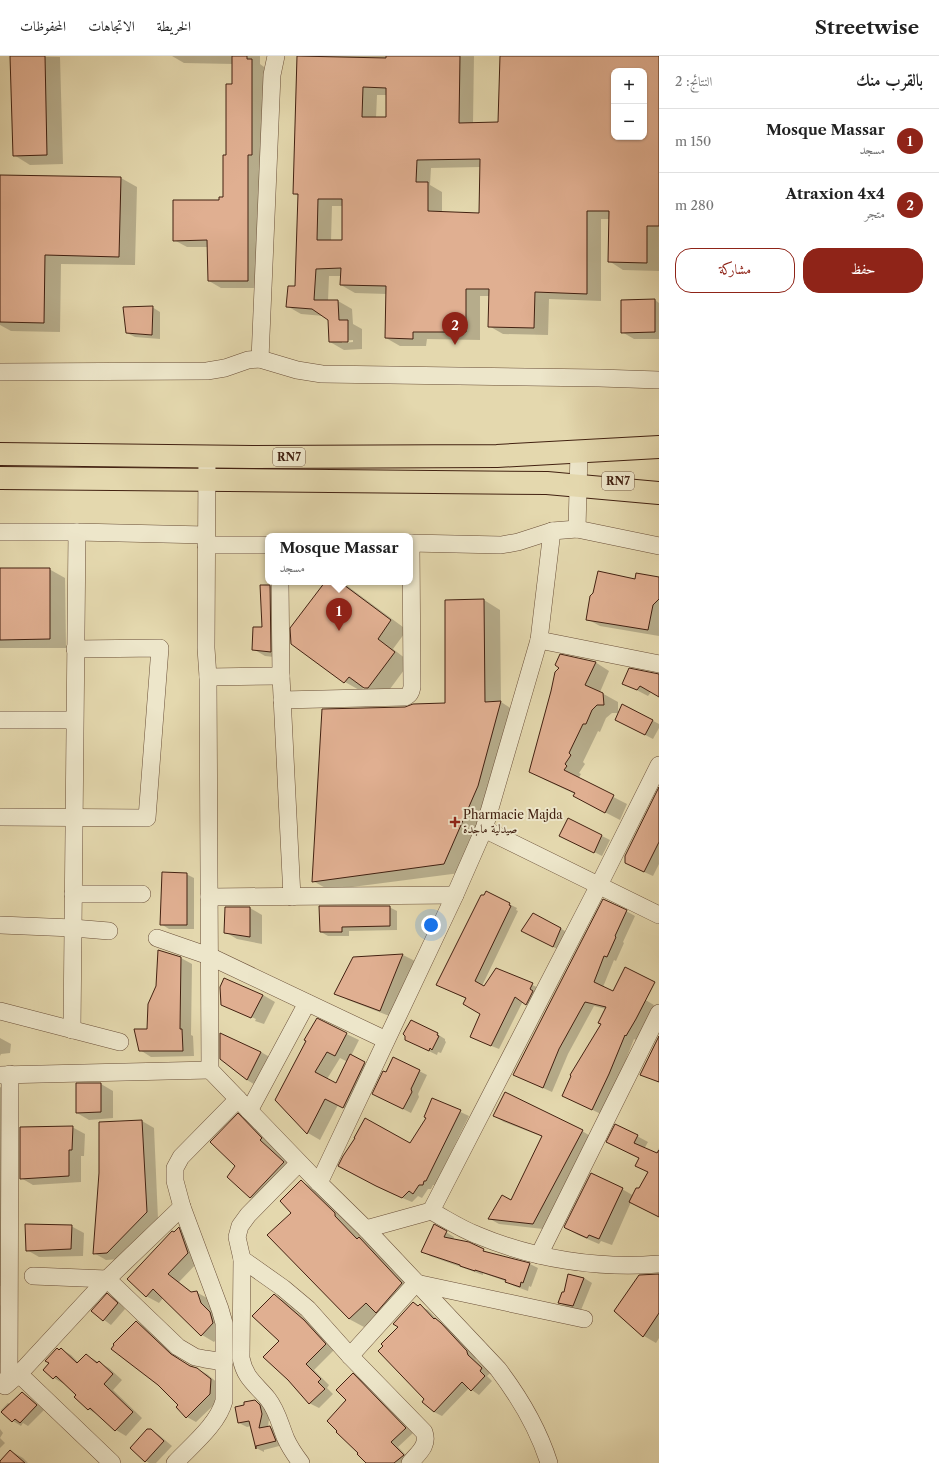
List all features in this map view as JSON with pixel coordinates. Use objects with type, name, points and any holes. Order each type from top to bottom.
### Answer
[{"type":"highway","points":[[579,452],[659,447]]},
{"type":"highway","name":"RN7","points":[[0,454],[207,457],[497,456],[579,452],[620,458],[659,461]]},
{"type":"highway","name":"RN7","points":[[0,478],[500,482],[578,485],[659,479]]},
{"type":"highway","points":[[578,485],[659,493]]},
{"type":"street","points":[[269,56],[272,75]]},
{"type":"street","points":[[260,359],[272,75],[276,56]]},
{"type":"street","points":[[0,372],[207,371],[225,368],[248,360],[260,359],[297,370],[322,374],[659,380]]},
{"type":"street","points":[[577,529],[579,452]]},
{"type":"street","points":[[207,457],[206,648],[208,677],[210,1070],[299,1163],[366,1229],[483,1352],[515,1391],[538,1434],[549,1463]]},
{"type":"street","points":[[413,543],[501,545],[518,542],[552,532],[577,529],[659,546]]},
{"type":"street","points":[[0,532],[77,532],[265,545]]},
{"type":"street","points":[[72,1030],[77,532]]},
{"type":"street","points":[[319,1182],[455,895],[484,828],[539,640],[552,532]]},
{"type":"street","points":[[280,585],[281,676],[292,897]]},
{"type":"street","points":[[282,700],[405,697],[409,695],[412,691],[411,585]]},
{"type":"street","points":[[539,640],[659,664]]},
{"type":"street","points":[[0,817],[147,818],[160,648],[75,648]]},
{"type":"street","points":[[208,677],[281,676]]},
{"type":"street","points":[[0,720],[74,720]]},
{"type":"street","points":[[431,1211],[600,885],[659,765]]},
{"type":"street","points":[[484,828],[659,915]]},
{"type":"street","points":[[73,894],[142,894]]},
{"type":"street","points":[[209,897],[455,895]]},
{"type":"street","points":[[0,925],[109,931]]},
{"type":"street","points":[[157,938],[209,956],[386,1040]]},
{"type":"street","points":[[175,1463],[213,1422],[222,1410],[224,1400],[225,1331],[223,1317],[182,1207],[174,1175],[181,1157],[243,1105],[307,1003]]},
{"type":"street","points":[[0,1011],[120,1042]]},
{"type":"street","points":[[539,1255],[659,1013]]},
{"type":"street","points":[[7,1382],[5,1074],[210,1070]]},
{"type":"street","points":[[299,1163],[248,1215],[240,1226],[237,1237],[242,1259],[242,1365],[249,1378],[276,1410],[286,1438],[293,1452],[301,1463]]},
{"type":"street","points":[[7,1382],[107,1279],[182,1207]]},
{"type":"street","points":[[366,1229],[431,1211],[476,1235],[508,1246],[562,1260],[600,1264],[657,1260]]},
{"type":"street","points":[[242,1259],[295,1297],[308,1309],[350,1356],[424,1432],[426,1439],[425,1444],[410,1463]]},
{"type":"street","points":[[33,1276],[107,1279],[178,1347],[196,1357],[224,1362]]},
{"type":"street","points":[[350,1356],[416,1283]]},
{"type":"street","points":[[416,1283],[584,1319]]},
{"type":"street","points":[[7,1382],[112,1463]]},
{"type":"building","points":[[10,56],[45,56],[47,155],[13,156]]},
{"type":"building","points":[[232,56],[247,56],[247,59],[252,59],[252,155],[248,155],[248,281],[208,281],[207,240],[173,241],[173,200],[219,200],[219,197],[223,197],[223,155],[226,155],[226,84],[232,84]]},
{"type":"building","points":[[297,56],[386,58],[386,56],[460,56],[459,123],[498,122],[500,56],[659,56],[659,226],[647,226],[647,263],[608,262],[609,211],[587,211],[587,294],[535,292],[534,328],[488,327],[489,289],[466,289],[466,332],[413,332],[413,339],[385,338],[386,286],[340,285],[341,268],[316,269],[314,300],[338,300],[339,320],[348,320],[348,342],[329,342],[328,320],[312,309],[286,307],[288,286],[295,286],[298,194],[293,194]],"holes":[[[363,87],[386,88],[386,117],[362,117]],[[480,159],[479,213],[428,211],[428,182],[416,182],[417,160]],[[318,199],[342,199],[342,240],[317,240]]]},
{"type":"building","points":[[0,175],[121,177],[119,257],[45,255],[44,323],[0,322]]},
{"type":"building","points":[[655,299],[655,332],[621,333],[621,300]]},
{"type":"building","points":[[153,306],[152,335],[126,333],[123,307]]},
{"type":"building","points":[[0,568],[50,568],[50,639],[0,640]]},
{"type":"building","points":[[598,571],[635,579],[636,573],[659,577],[659,599],[653,605],[648,630],[586,620],[590,596],[593,593]]},
{"type":"building","points":[[260,585],[270,585],[271,652],[252,650],[253,627],[262,627]]},
{"type":"building","points":[[323,585],[344,585],[391,620],[378,639],[395,652],[368,688],[364,688],[349,677],[344,683],[291,644],[290,628]]},
{"type":"building","points":[[484,599],[485,702],[501,701],[478,786],[444,864],[312,882],[322,709],[405,707],[413,704],[445,703],[445,600]]},
{"type":"building","points":[[560,654],[596,662],[585,685],[603,693],[604,705],[597,705],[592,710],[586,724],[583,724],[569,753],[571,755],[565,764],[567,766],[564,770],[614,795],[605,813],[573,796],[575,793],[529,772],[555,672],[559,668],[555,665]]},
{"type":"building","points":[[629,668],[659,674],[659,697],[640,686],[637,690],[622,684]]},
{"type":"building","points":[[622,704],[653,720],[645,735],[615,720]]},
{"type":"building","points":[[659,787],[659,842],[644,872],[625,863],[625,856]]},
{"type":"building","points":[[568,818],[602,835],[594,853],[559,836]]},
{"type":"building","points":[[162,872],[187,873],[187,925],[160,925]]},
{"type":"building","points":[[486,891],[510,903],[509,905],[511,906],[475,981],[484,986],[496,968],[533,983],[530,989],[533,991],[526,1005],[515,997],[491,1046],[470,1037],[480,1014],[463,1004],[466,998],[436,985],[481,895],[484,895]]},
{"type":"building","points":[[603,899],[627,910],[607,957],[604,956],[594,982],[613,991],[625,967],[655,982],[636,1019],[626,1036],[625,1035],[592,1110],[562,1096],[571,1076],[570,1075],[601,1024],[598,1023],[606,1007],[585,1002],[559,1049],[543,1088],[513,1075]]},
{"type":"building","points":[[319,906],[390,906],[390,926],[342,927],[342,932],[320,932]]},
{"type":"building","points":[[225,907],[250,907],[250,937],[224,933]]},
{"type":"building","points":[[533,913],[561,928],[553,947],[521,931]]},
{"type":"building","points":[[158,950],[181,957],[180,1029],[182,1029],[183,1051],[139,1051],[134,1029],[147,1029],[148,1004],[156,986]]},
{"type":"building","points":[[403,954],[380,1011],[334,994],[353,957]]},
{"type":"building","points":[[224,978],[263,995],[251,1018],[221,1005],[220,987]]},
{"type":"building","points":[[317,1018],[347,1033],[335,1056],[327,1052],[315,1072],[336,1083],[350,1054],[365,1062],[343,1108],[325,1099],[307,1134],[275,1100],[306,1041],[304,1040]]},
{"type":"building","points":[[411,1020],[438,1033],[437,1035],[439,1036],[432,1050],[430,1048],[429,1051],[405,1040],[405,1036],[403,1034]]},
{"type":"building","points":[[220,1033],[261,1052],[247,1080],[220,1059]]},
{"type":"building","points":[[659,1036],[659,1082],[640,1075]]},
{"type":"building","points":[[393,1057],[420,1070],[411,1089],[412,1092],[403,1109],[372,1094],[383,1071],[386,1072]]},
{"type":"building","points":[[76,1083],[101,1083],[101,1112],[76,1113]]},
{"type":"building","points":[[505,1092],[583,1130],[533,1224],[488,1219],[502,1195],[511,1200],[542,1136],[493,1116]]},
{"type":"building","points":[[432,1098],[461,1110],[426,1181],[424,1181],[423,1185],[419,1185],[413,1194],[409,1191],[402,1198],[338,1166],[365,1118],[410,1143],[426,1118],[424,1117]]},
{"type":"building","points":[[238,1113],[262,1138],[260,1140],[284,1162],[250,1198],[227,1177],[235,1166],[210,1142]]},
{"type":"building","points":[[142,1120],[147,1212],[107,1253],[93,1254],[99,1173],[99,1122]]},
{"type":"building","points":[[615,1124],[638,1135],[634,1143],[657,1153],[659,1150],[659,1217],[629,1202],[636,1188],[639,1188],[648,1172],[635,1166],[639,1158],[606,1142]]},
{"type":"building","points":[[73,1126],[72,1150],[69,1150],[69,1176],[20,1179],[20,1127]]},
{"type":"building","points":[[591,1173],[623,1188],[599,1239],[589,1235],[587,1238],[564,1227]]},
{"type":"building","points":[[301,1180],[335,1213],[335,1216],[357,1239],[359,1237],[402,1283],[376,1313],[366,1303],[349,1319],[267,1235],[291,1213],[280,1201]]},
{"type":"building","points":[[25,1224],[72,1225],[71,1249],[26,1251]]},
{"type":"building","points":[[434,1224],[447,1231],[444,1237],[469,1242],[484,1249],[483,1251],[530,1263],[523,1283],[521,1282],[520,1287],[505,1282],[506,1280],[421,1252]]},
{"type":"building","points":[[179,1227],[188,1253],[168,1274],[191,1292],[197,1291],[201,1303],[210,1312],[213,1323],[201,1336],[153,1289],[146,1297],[127,1279],[172,1231],[174,1232]]},
{"type":"building","points":[[568,1274],[584,1278],[573,1306],[558,1303],[562,1292],[564,1292]]},
{"type":"building","points":[[659,1274],[659,1313],[643,1337],[614,1311],[639,1275]]},
{"type":"building","points":[[107,1293],[118,1303],[103,1321],[91,1311]]},
{"type":"building","points":[[274,1294],[304,1320],[326,1344],[306,1364],[321,1379],[318,1382],[325,1389],[309,1404],[288,1380],[263,1357],[279,1341],[252,1316]]},
{"type":"building","points":[[413,1302],[418,1306],[420,1304],[434,1319],[435,1318],[441,1323],[467,1351],[468,1355],[482,1368],[480,1371],[485,1376],[471,1391],[462,1382],[434,1412],[422,1402],[424,1399],[378,1351],[383,1346],[381,1344],[398,1327],[393,1324]]},
{"type":"building","points":[[136,1321],[171,1354],[190,1366],[197,1368],[211,1379],[210,1394],[186,1418],[176,1407],[178,1405],[158,1385],[111,1349],[114,1345],[113,1344]]},
{"type":"building","points":[[57,1348],[59,1350],[61,1348],[77,1363],[86,1354],[97,1363],[99,1361],[113,1374],[104,1384],[133,1412],[115,1431],[90,1408],[88,1410],[74,1397],[76,1395],[56,1376],[53,1379],[43,1370],[49,1363],[45,1361]]},
{"type":"building","points":[[353,1373],[406,1428],[391,1442],[404,1455],[394,1463],[366,1463],[327,1421],[346,1400],[336,1390]]},
{"type":"building","points":[[22,1392],[37,1405],[20,1423],[15,1419],[12,1422],[1,1412]]},
{"type":"building","points":[[255,1400],[260,1405],[262,1414],[259,1428],[270,1426],[276,1441],[256,1446],[256,1449],[249,1421],[238,1423],[235,1407],[244,1405],[244,1402]]},
{"type":"building","points":[[147,1429],[151,1429],[164,1441],[145,1462],[130,1448]]},
{"type":"building","points":[[10,1450],[25,1463],[0,1463],[0,1461]]},
{"type":"place","name":"Atraxion 4x4","points":[[455,345]]},
{"type":"place","name":"Mosque Massar","points":[[339,631]]},
{"type":"place","name":"Pharmacie Majda صيدلية ماجدة","points":[[455,822]]}]
